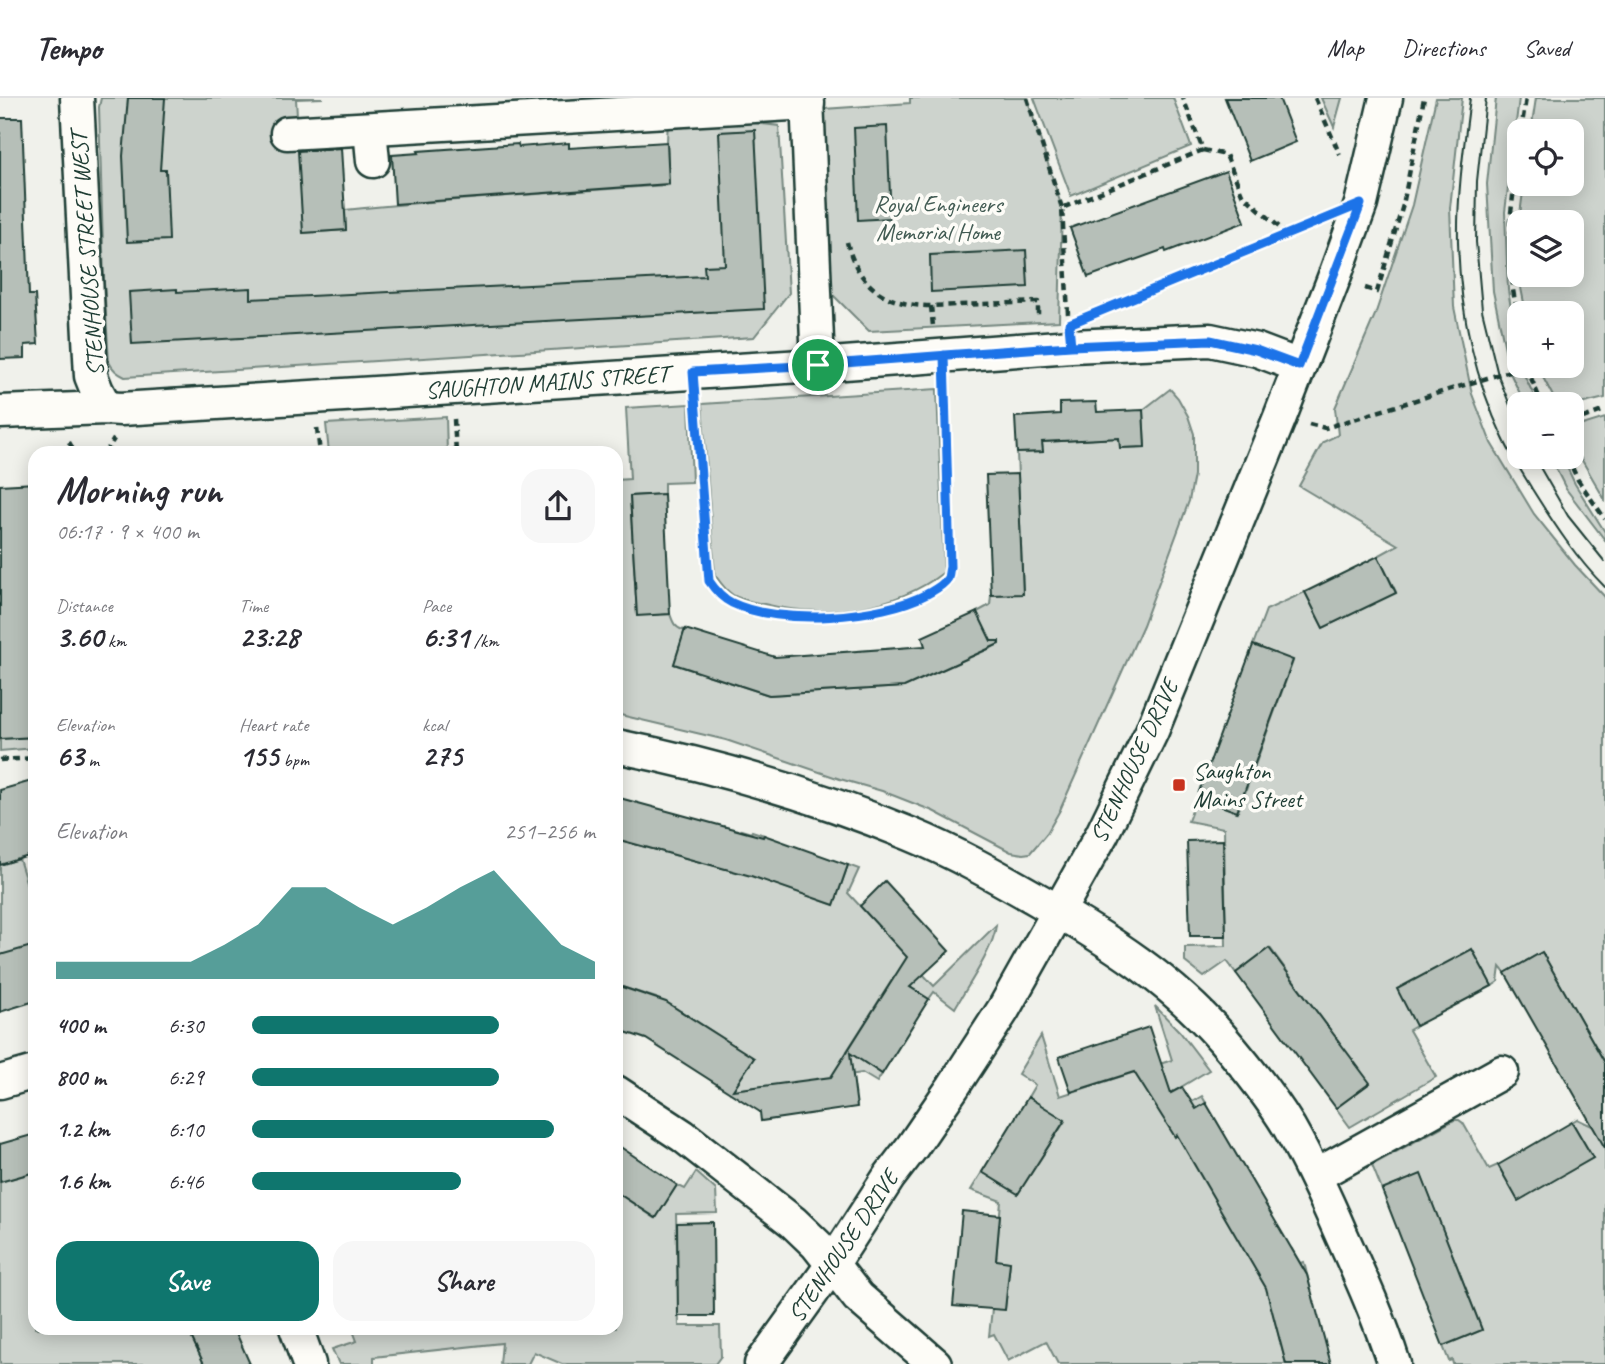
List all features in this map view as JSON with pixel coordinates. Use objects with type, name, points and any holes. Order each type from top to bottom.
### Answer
[{"type":"street","name":"STENHOUSE STREET WEST","points":[[77,98],[91,376],[106,408]]},
{"type":"street","name":"STENHOUSE DRIVE","points":[[761,1364],[832,1265],[996,1021],[1102,834],[1152,731],[1280,417],[1361,204],[1386,98]]},
{"type":"street","points":[[287,133],[807,101],[818,365]]},
{"type":"street","points":[[370,129],[373,161]]},
{"type":"street","name":"SAUGHTON MAINS STREET","points":[[0,412],[121,409],[818,365],[1071,346],[1210,340],[1256,350],[1299,366]]},
{"type":"street","points":[[623,747],[767,784],[912,835],[1060,912],[1115,945],[1149,970],[1180,995],[1221,1037],[1253,1075],[1288,1126],[1315,1177],[1371,1299],[1394,1364]]},
{"type":"street","points":[[1315,1177],[1502,1072]]},
{"type":"street","points":[[0,1082],[28,1074]]},
{"type":"street","points":[[623,1097],[683,1136],[793,1222],[817,1245],[858,1297],[935,1364]]},
{"type":"street","points":[[299,1335],[309,1364]]},
{"type":"path","points":[[1027,98],[1062,208],[1071,346]]},
{"type":"path","points":[[1183,98],[1203,150]]},
{"type":"path","points":[[1523,119],[1526,98]]},
{"type":"path","points":[[1062,208],[1203,150],[1226,155],[1242,194],[1287,234]]},
{"type":"path","points":[[1513,196],[1510,221],[1515,301]]},
{"type":"path","points":[[1095,313],[1361,204]]},
{"type":"path","points":[[847,235],[852,258],[859,273],[876,290],[898,303],[931,306],[1038,302],[1040,348]]},
{"type":"path","points":[[693,372],[709,581],[730,603],[744,608],[776,615],[827,617],[914,601],[939,587],[948,578],[950,567],[944,355]]},
{"type":"path","points":[[1280,417],[1325,428],[1507,372]]},
{"type":"path","points":[[1584,418],[1605,410]]},
{"type":"path","points":[[1573,469],[1605,519]]},
{"type":"path","points":[[0,760],[28,758]]},
{"type":"green space","points":[[101,98],[323,98],[296,99],[304,233],[346,230],[345,210],[669,185],[668,117],[699,116],[779,126],[789,293],[754,337],[125,377],[109,362],[104,283],[99,107]]},
{"type":"green space","name":"Royal Engineers Memorial Home","points":[[910,98],[1027,98],[1062,208],[1059,321],[869,331],[832,294],[824,109],[910,103]]},
{"type":"green space","points":[[1034,98],[1173,98],[1191,146],[1071,196]]},
{"type":"green space","points":[[1321,98],[1342,98],[1334,127]]},
{"type":"green space","points":[[1436,98],[1462,98],[1450,208],[1454,307],[1472,394],[1491,443],[1534,514],[1605,597],[1605,1063],[1542,952],[1505,973],[1500,967],[1498,982],[1492,986],[1472,949],[1416,1026],[1409,1030],[1436,1077],[1350,1127],[1336,1108],[1369,1083],[1270,948],[1236,973],[1227,961],[1204,977],[1185,962],[1185,947],[1226,946],[1224,828],[1188,821],[1197,797],[1238,812],[1293,661],[1253,645],[1266,610],[1305,592],[1323,628],[1396,592],[1378,556],[1398,545],[1299,486],[1323,442],[1338,435],[1335,408],[1375,315],[1412,205]]},
{"type":"green space","points":[[1496,98],[1519,98],[1516,119],[1507,119],[1505,212],[1510,301],[1507,301],[1507,359],[1493,291],[1487,184]]},
{"type":"green space","points":[[1536,98],[1605,98],[1605,398],[1584,403],[1584,392],[1551,392],[1543,378],[1584,378],[1584,301],[1524,301],[1521,287],[1584,287],[1584,210],[1521,210],[1522,196],[1584,196],[1584,119],[1533,119]]},
{"type":"green space","points":[[1512,378],[1526,378],[1532,392],[1519,392]]},
{"type":"green space","points":[[937,389],[944,572],[925,585],[881,603],[834,610],[810,611],[744,600],[725,588],[715,575],[702,404]]},
{"type":"green space","points":[[1170,389],[1188,416],[1194,434],[1194,475],[1189,501],[1143,625],[1060,810],[1047,833],[1030,853],[1011,852],[933,811],[882,791],[726,740],[623,716],[623,480],[630,479],[626,408],[689,404],[692,482],[664,483],[664,494],[630,496],[637,615],[670,614],[676,626],[685,629],[674,664],[769,695],[904,687],[993,647],[977,612],[990,605],[991,595],[1023,593],[1017,453],[1043,452],[1042,442],[1119,438],[1121,448],[1145,447],[1143,410]]},
{"type":"green space","points":[[446,417],[447,446],[328,446],[326,424]]},
{"type":"green space","points":[[1605,418],[1605,500],[1584,464],[1584,425]]},
{"type":"green space","points":[[1556,469],[1568,469],[1605,532],[1605,540],[1566,489]]},
{"type":"green space","points":[[28,737],[28,749],[0,751],[0,739]]},
{"type":"green space","points":[[741,830],[764,835],[750,875],[834,905],[848,865],[859,869],[848,893],[934,986],[996,925],[994,935],[973,979],[955,1008],[934,992],[929,999],[894,977],[847,1051],[882,1074],[877,1082],[862,1073],[731,1093],[753,1058],[682,1012],[660,1047],[643,1038],[656,998],[623,987],[623,841],[730,870]]},
{"type":"green space","points":[[19,859],[28,888],[28,968],[0,955],[0,865]]},
{"type":"green space","points":[[1155,1006],[1180,1032],[1209,1070],[1155,1103],[1164,1118],[1202,1096],[1206,1103],[1171,1123],[1256,1270],[1292,1249],[1300,1263],[1304,1262],[1309,1283],[1268,1294],[1286,1364],[1058,1364],[1046,1341],[1008,1361],[994,1334],[989,1336],[992,1309],[1005,1309],[1010,1262],[996,1260],[1001,1201],[971,1190],[982,1172],[1018,1194],[1065,1121],[1028,1097],[1035,1085],[1018,1074],[1041,1036],[1060,1096],[1172,1060]]},
{"type":"green space","points":[[1605,1110],[1605,1364],[1453,1364],[1443,1346],[1482,1330],[1421,1175],[1382,1190],[1372,1165],[1454,1120],[1459,1120],[1489,1169],[1498,1165],[1518,1200],[1593,1158],[1572,1122],[1577,1119],[1592,1126],[1588,1119]]},
{"type":"green space","points":[[696,1172],[716,1190],[717,1213],[676,1214],[679,1326],[720,1326],[721,1356],[715,1364],[562,1364],[534,1352],[528,1364],[500,1364],[502,1343],[374,1357],[374,1364],[339,1364],[332,1349],[357,1341],[355,1335],[623,1335],[623,1197],[655,1218],[677,1185],[685,1189]]},
{"type":"green space","points":[[28,1174],[28,1335],[191,1335],[204,1364],[0,1364],[0,1182]]},
{"type":"building","points":[[128,98],[165,98],[160,170],[166,170],[169,240],[127,242],[123,156]]},
{"type":"building","points":[[1225,98],[1279,98],[1296,142],[1250,161]]},
{"type":"building","points":[[0,118],[22,118],[29,295],[35,295],[38,344],[25,345],[25,358],[0,359]]},
{"type":"building","points":[[887,126],[891,218],[858,220],[854,128]]},
{"type":"building","points":[[755,130],[764,309],[132,344],[129,292],[251,288],[251,299],[705,276],[704,266],[725,265],[719,132]]},
{"type":"building","points":[[667,142],[669,184],[395,204],[392,155],[518,144],[519,147],[569,143],[569,148]]},
{"type":"building","points":[[341,148],[346,230],[303,233],[298,151]]},
{"type":"building","points":[[1226,171],[1245,222],[1166,252],[1165,249],[1088,277],[1070,228]]},
{"type":"building","points":[[1026,250],[1028,287],[931,292],[930,255]]},
{"type":"building","points":[[1096,402],[1097,412],[1143,410],[1145,447],[1120,448],[1119,438],[1042,442],[1043,452],[1017,453],[1015,417],[1060,414],[1060,403]]},
{"type":"building","points":[[1018,474],[1023,594],[991,595],[986,475]]},
{"type":"building","points":[[28,483],[28,737],[0,739],[0,485]]},
{"type":"building","points":[[664,494],[670,614],[637,616],[630,496]]},
{"type":"building","points":[[1378,556],[1396,593],[1323,628],[1305,592]]},
{"type":"building","points":[[977,612],[991,641],[999,641],[999,644],[904,687],[769,695],[674,664],[685,629],[775,657],[925,646],[922,637]]},
{"type":"building","points":[[1253,645],[1293,660],[1237,812],[1197,797]]},
{"type":"building","points":[[28,782],[28,856],[0,865],[0,790]]},
{"type":"building","points":[[623,799],[763,837],[764,835],[848,865],[834,905],[751,876],[623,841]]},
{"type":"building","points":[[1223,840],[1226,936],[1190,936],[1187,841]]},
{"type":"building","points":[[885,881],[949,951],[910,987],[929,999],[882,1074],[850,1053],[857,1107],[761,1121],[760,1112],[646,1039],[623,1031],[623,987],[666,1002],[754,1058],[733,1090],[831,1077],[907,957],[860,906]]},
{"type":"building","points":[[28,947],[28,1003],[0,1012],[0,955]]},
{"type":"building","points":[[1269,948],[1370,1083],[1336,1108],[1236,973]]},
{"type":"building","points":[[1472,949],[1492,986],[1416,1026],[1397,989]]},
{"type":"building","points":[[1542,952],[1605,1063],[1605,1148],[1505,973]]},
{"type":"building","points":[[1149,1027],[1171,1093],[1182,1087],[1196,1109],[1206,1103],[1307,1275],[1331,1364],[1286,1364],[1266,1288],[1177,1135],[1175,1137],[1134,1072],[1071,1092],[1059,1057]]},
{"type":"building","points":[[1028,1097],[1065,1120],[1018,1194],[982,1172]]},
{"type":"building","points":[[1572,1122],[1593,1158],[1518,1201],[1498,1165]]},
{"type":"building","points":[[28,1136],[28,1174],[0,1182],[0,1144]]},
{"type":"building","points":[[623,1149],[677,1185],[656,1218],[623,1197]]},
{"type":"building","points":[[1421,1174],[1482,1330],[1443,1346],[1382,1190]]},
{"type":"building","points":[[962,1211],[1000,1215],[996,1260],[1010,1262],[1005,1310],[953,1306]]},
{"type":"building","points":[[713,1222],[714,1316],[678,1316],[677,1223]]},
{"type":"building","points":[[190,1335],[237,1335],[250,1364],[204,1364]]},
{"type":"tram line","points":[[1470,98],[1458,224],[1459,267],[1470,342],[1484,391],[1513,458],[1566,540],[1605,587]]},
{"type":"tram line","points":[[1486,98],[1477,181],[1476,242],[1482,310],[1498,375],[1507,398]]},
{"type":"tram line","points":[[1541,469],[1568,516],[1605,562]]},
{"type":"place","name":"Saughton Mains Street","points":[[1179,785]]},
{"type":"route","points":[[818,365],[693,372],[709,581],[730,603],[744,608],[776,615],[846,615],[914,601],[939,587],[948,578],[950,567],[944,355],[1071,346],[1210,340],[1256,350],[1299,366],[1361,204],[1069,324],[1071,346],[1040,348],[818,365]]}]
